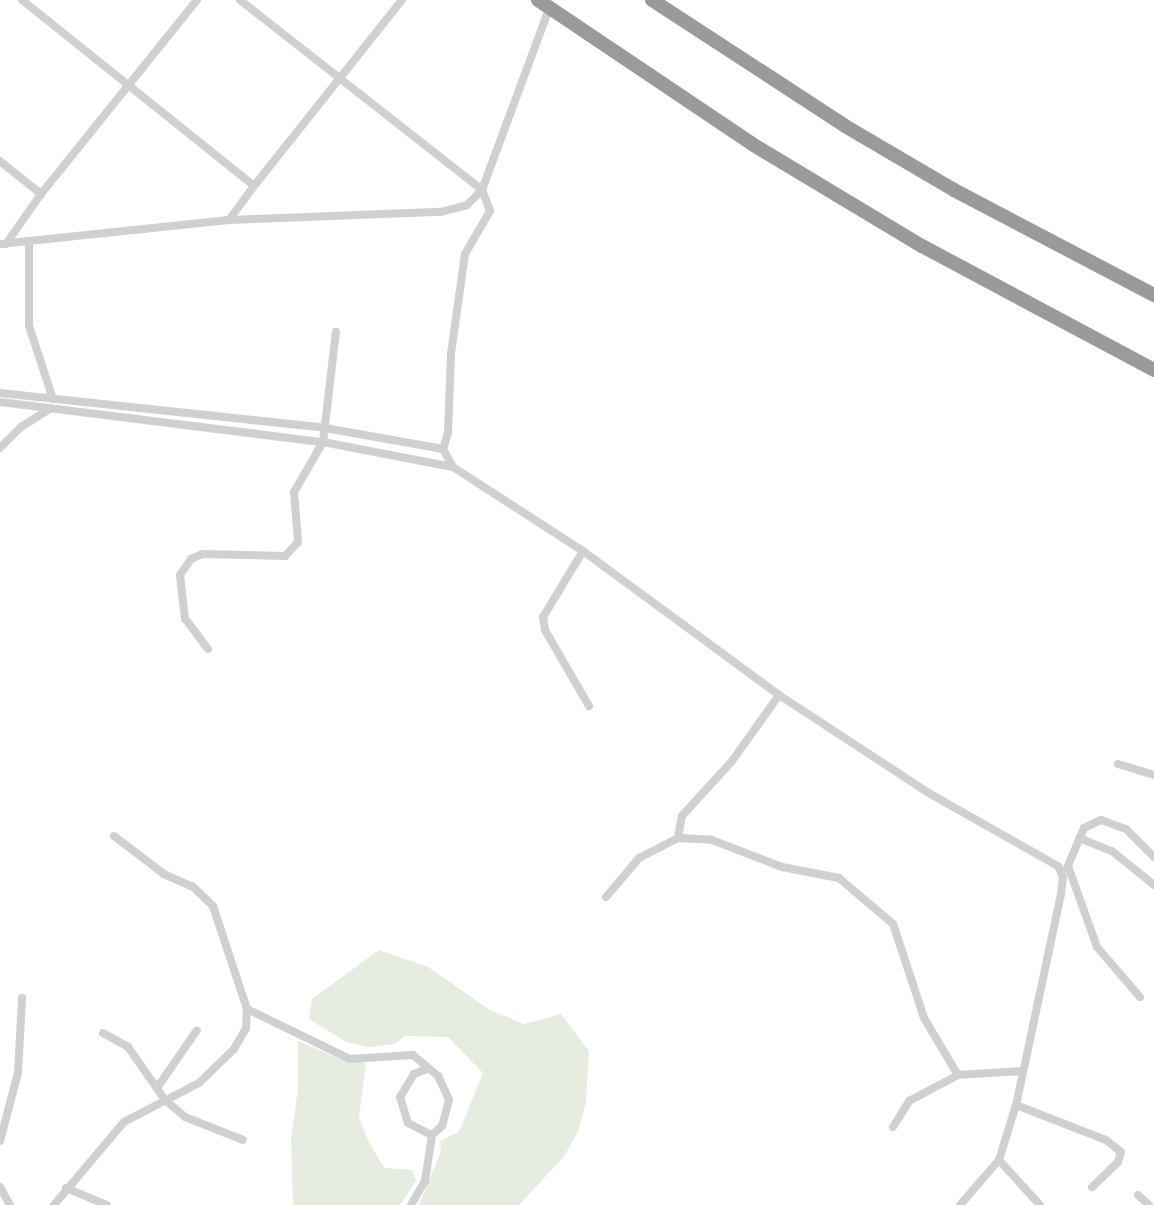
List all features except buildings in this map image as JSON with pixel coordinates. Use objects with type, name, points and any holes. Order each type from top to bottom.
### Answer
[{"type":"highway","points":[[652,0],[845,126],[954,190],[1154,295]]},
{"type":"highway","points":[[544,5],[752,144],[922,246],[1154,370]]},
{"type":"street","points":[[22,0],[254,186]]},
{"type":"street","points":[[3,244],[197,0]]},
{"type":"street","points":[[240,0],[482,190],[490,211],[465,254],[443,449],[453,467]]},
{"type":"street","points":[[229,220],[402,0]]},
{"type":"street","points":[[3,244],[229,220],[441,212],[467,205],[482,190],[544,5]]},
{"type":"street","points":[[0,161],[41,194]]},
{"type":"street","points":[[29,241],[29,326],[53,399]]},
{"type":"street","points":[[208,649],[185,619],[179,588],[184,566],[191,559],[216,552],[274,557],[292,551],[299,533],[296,483],[323,442],[337,332]]},
{"type":"street","points":[[0,393],[325,428],[443,449]]},
{"type":"street","points":[[0,402],[323,442],[453,467],[583,551],[779,695],[927,792],[1049,859],[1063,877]]},
{"type":"street","points":[[0,448],[21,427],[50,409]]},
{"type":"street","points":[[583,551],[542,617],[545,630],[589,706]]},
{"type":"street","points":[[678,838],[682,816],[732,761],[779,695]]},
{"type":"street","points":[[1118,764],[1154,775]]},
{"type":"street","points":[[960,1205],[999,1160],[1016,1105],[1063,877],[1084,828],[1101,820],[1115,822],[1140,840],[1154,857]]},
{"type":"street","points":[[54,1205],[124,1122],[199,1083],[234,1049],[246,1028],[247,1009],[213,906],[193,887],[164,874],[114,836]]},
{"type":"street","points":[[606,897],[639,858],[678,838],[712,840],[782,867],[826,873],[881,911],[899,939],[924,1017],[958,1075]]},
{"type":"street","points":[[1079,838],[1112,851],[1154,885]]},
{"type":"street","points":[[1140,840],[1154,841]]},
{"type":"street","points":[[1068,866],[1097,947],[1140,997]]},
{"type":"street","points":[[0,1141],[18,1073],[22,998]]},
{"type":"street","points":[[247,1009],[350,1059],[413,1055],[438,1076],[449,1100],[448,1114],[432,1135],[425,1181],[411,1205]]},
{"type":"street","points":[[157,1088],[176,1055],[197,1030]]},
{"type":"street","points":[[103,1032],[128,1048],[165,1100],[192,1121],[243,1140]]},
{"type":"street","points":[[427,1069],[414,1074],[400,1097],[408,1123],[432,1135]]},
{"type":"street","points":[[893,1127],[909,1101],[958,1075],[1022,1071]]},
{"type":"street","points":[[1016,1105],[1106,1140],[1121,1152],[1118,1162],[1093,1187]]},
{"type":"street","points":[[999,1160],[1040,1205]]},
{"type":"street","points":[[0,1187],[10,1205]]},
{"type":"street","points":[[66,1188],[107,1205]]},
{"type":"street","points":[[1138,1195],[1149,1205]]},
{"type":"shaded area","points":[[379,950],[428,967],[490,1010],[524,1024],[561,1014],[589,1051],[586,1102],[578,1132],[564,1156],[519,1205],[419,1205],[441,1151],[440,1141],[459,1132],[483,1073],[448,1037],[405,1036],[395,1044],[368,1047],[346,1042],[309,1019],[312,999]]},
{"type":"shaded area","points":[[298,1041],[340,1059],[366,1063],[359,1117],[367,1138],[384,1168],[412,1170],[416,1181],[400,1205],[293,1205],[291,1139],[298,1089]]}]
